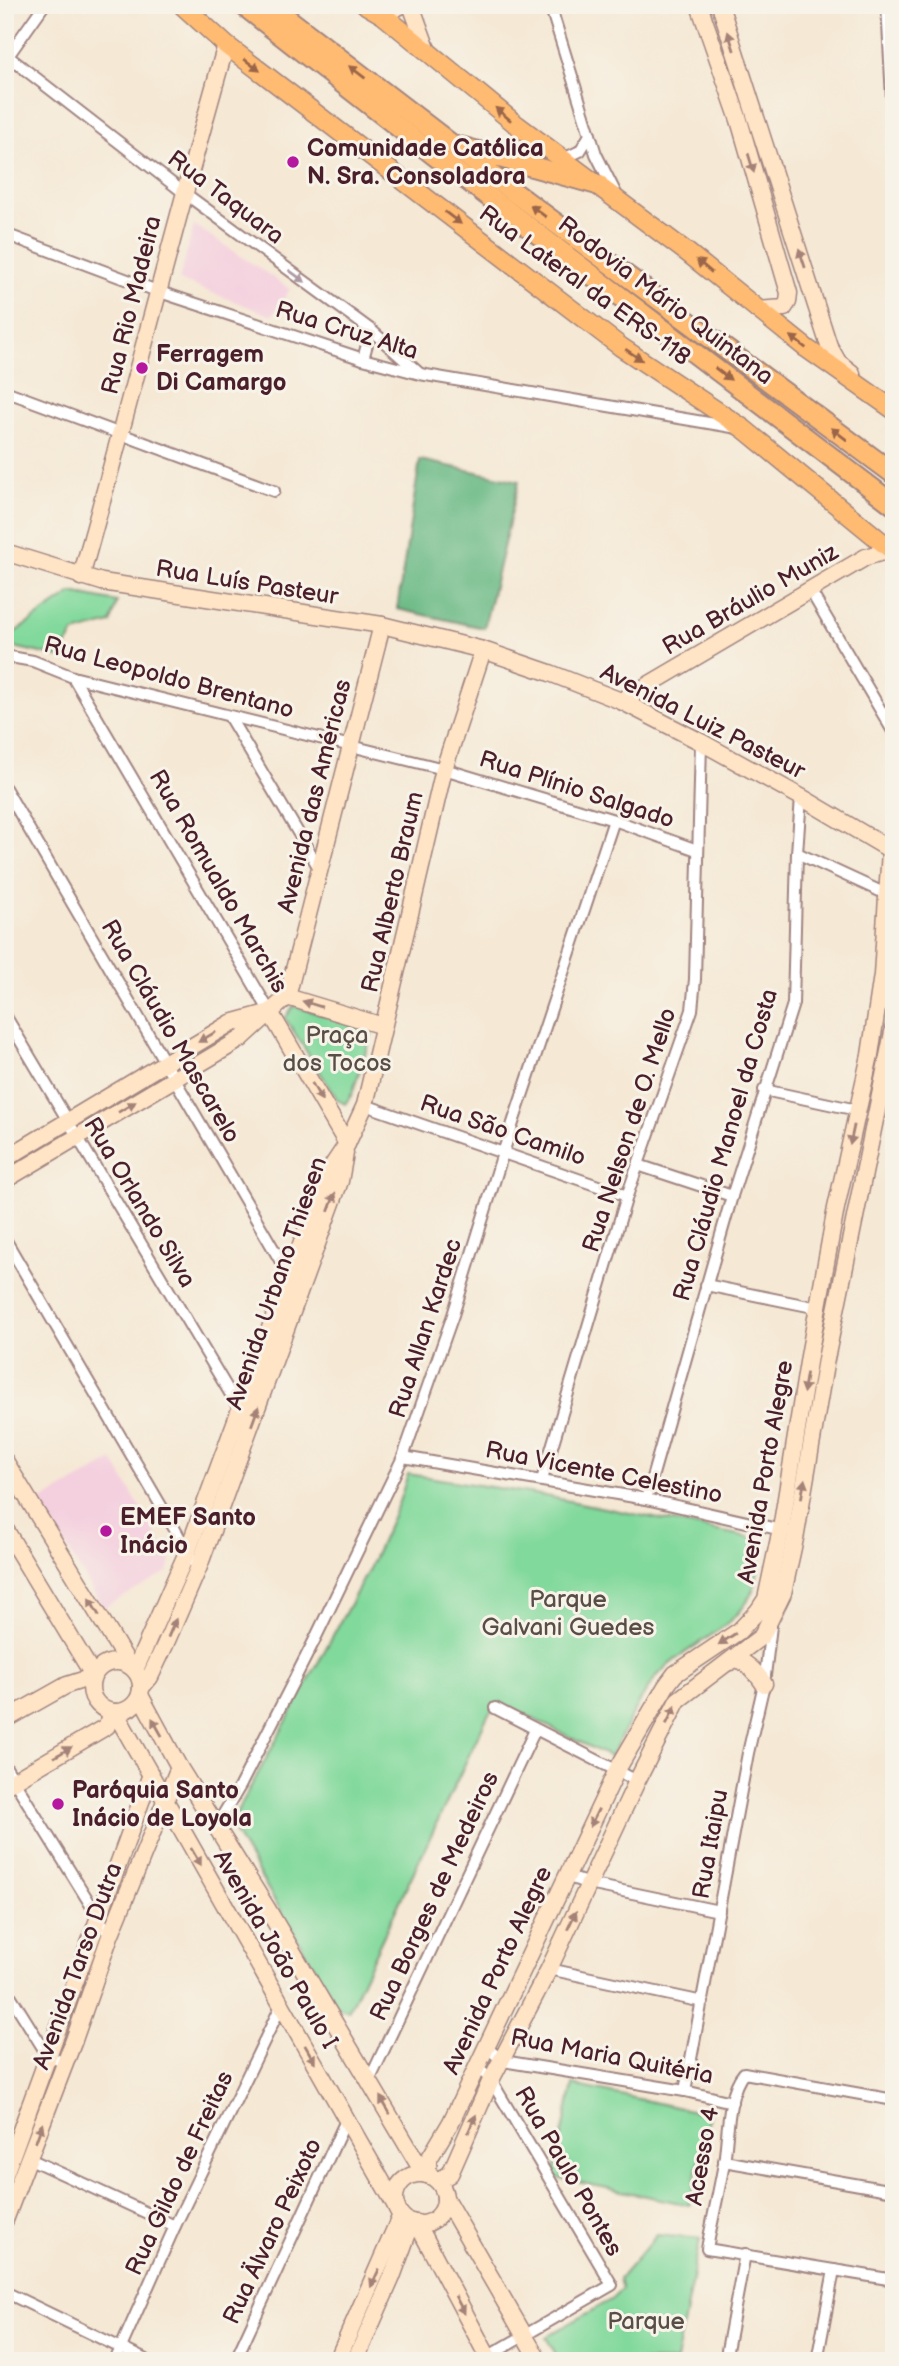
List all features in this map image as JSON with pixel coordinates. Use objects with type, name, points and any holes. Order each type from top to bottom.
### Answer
[{"type":"highway","name":"Rodovia Mário Quintana","points":[[243,5],[434,155],[894,505]]},
{"type":"highway","name":"Rodovia Mário Quintana","points":[[270,5],[522,198],[894,474]]},
{"type":"highway","points":[[452,144],[599,185]]},
{"type":"main road","name":"Rua Lateral da ERS-118","points":[[182,5],[226,45],[621,347],[744,429],[892,551]]},
{"type":"main road","points":[[366,5],[383,15],[517,125],[688,253],[757,310],[855,385],[894,410]]},
{"type":"street","points":[[6,59],[44,5]]},
{"type":"street","points":[[383,15],[402,5]]},
{"type":"street","points":[[411,5],[426,50]]},
{"type":"street","points":[[550,5],[603,172],[624,205]]},
{"type":"street","points":[[699,5],[738,120],[789,293],[789,302],[784,308],[757,310]]},
{"type":"street","points":[[720,5],[829,346],[838,362],[894,410]]},
{"type":"street","points":[[887,5],[894,136]]},
{"type":"street","name":"Rua Rio Madeira","points":[[81,577],[183,192],[226,45]]},
{"type":"street","name":"Rua Taquara","points":[[6,59],[371,330],[420,374]]},
{"type":"street","points":[[738,120],[756,116]]},
{"type":"street","points":[[563,159],[580,151],[590,135]]},
{"type":"street","name":"Rua Cruz Alta","points":[[5,234],[157,291],[363,359],[420,374],[744,429]]},
{"type":"street","points":[[789,302],[802,309],[810,306],[815,299]]},
{"type":"street","points":[[363,359],[371,330]]},
{"type":"street","points":[[5,391],[274,491]]},
{"type":"street","points":[[689,421],[704,401]]},
{"type":"street","name":"Rua Bráulio Muniz","points":[[866,557],[869,533]]},
{"type":"street","name":"Rua Bráulio Muniz","points":[[621,701],[866,557],[892,551]]},
{"type":"street","name":"Rua Luís Pasteur","points":[[5,552],[81,577],[113,584],[382,625],[483,650]]},
{"type":"street","points":[[810,590],[894,733]]},
{"type":"street","name":"Avenida das Américas","points":[[287,997],[382,625]]},
{"type":"street","name":"Avenida Luiz Pasteur","points":[[483,650],[621,701],[801,797],[892,851]]},
{"type":"street","name":"Rua Alberto Braum","points":[[346,1144],[365,1105],[444,769],[483,650]]},
{"type":"street","name":"Rua Leopoldo Brentano","points":[[5,656],[33,661],[73,677],[230,718],[444,769]]},
{"type":"street","name":"Rua Romualdo Marchis","points":[[73,677],[346,1144]]},
{"type":"street","points":[[230,718],[319,868]]},
{"type":"street","name":"Rua Nelson de O. Mello","points":[[542,1480],[627,1196],[692,1010],[701,742]]},
{"type":"street","name":"Rua Plínio Salgado","points":[[444,769],[614,820],[697,850]]},
{"type":"street","name":"Rua Cláudio Mascarelo","points":[[5,788],[299,1294]]},
{"type":"street","name":"Rua Cláudio Manoel da Costa","points":[[646,1499],[732,1196],[793,1004],[801,797]]},
{"type":"street","name":"Rua Allan Kardec","points":[[217,1825],[314,1642],[403,1457],[453,1315],[503,1153],[614,820]]},
{"type":"street","name":"Avenida Porto Alegre","points":[[788,1532],[809,1356],[836,1208],[870,1055],[882,975],[886,894],[892,851]]},
{"type":"street","points":[[797,853],[886,894]]},
{"type":"street","points":[[5,1180],[241,1039],[287,997],[383,1026]]},
{"type":"street","points":[[5,1159],[231,1023],[270,1012]]},
{"type":"street","name":"Rua Orlando Silva","points":[[5,1015],[240,1410]]},
{"type":"street","name":"Avenida Porto Alegre","points":[[765,1616],[675,1674],[617,1770],[451,2122],[429,2159],[429,2177],[450,2174],[491,2080],[549,1969],[678,1700],[762,1636],[765,1616],[766,1599],[788,1532],[894,1027]]},
{"type":"street","points":[[870,1055],[888,1058]]},
{"type":"street","points":[[764,1090],[857,1110]]},
{"type":"street","name":"Rua São Camilo","points":[[365,1105],[627,1196]]},
{"type":"street","name":"Avenida Urbano Thiesen","points":[[132,1668],[188,1549],[327,1174],[346,1144]]},
{"type":"street","name":"Avenida Urbano Thiesen","points":[[141,1692],[198,1569],[340,1181],[346,1144]]},
{"type":"street","points":[[638,1165],[732,1196]]},
{"type":"street","points":[[836,1208],[857,1209]]},
{"type":"street","points":[[5,1239],[198,1569]]},
{"type":"street","points":[[706,1284],[818,1308]]},
{"type":"street","points":[[809,1356],[826,1359]]},
{"type":"street","name":"Rua Vicente Celestino","points":[[403,1457],[646,1499],[788,1532]]},
{"type":"street","points":[[5,1461],[141,1682],[141,1692],[127,1710],[112,1712],[97,1704],[93,1699],[90,1684],[97,1669],[109,1662],[123,1662],[132,1668]]},
{"type":"street","points":[[5,1529],[92,1676]]},
{"type":"street","name":"Rua Itaipu","points":[[685,2091],[748,1753],[764,1684],[765,1616]]},
{"type":"street","points":[[728,1663],[736,1658],[755,1670],[764,1684]]},
{"type":"street","points":[[5,1720],[67,1685],[92,1676]]},
{"type":"street","name":"Avenida João Paulo I","points":[[141,1692],[179,1768],[217,1825],[429,2177]]},
{"type":"street","points":[[495,1708],[638,1781]]},
{"type":"street","points":[[10,1783],[107,1726],[112,1712]]},
{"type":"street","name":"Avenida João Paulo I","points":[[112,1712],[489,2359]]},
{"type":"street","name":"Rua Borges de Medeiros","points":[[370,2079],[535,1730]]},
{"type":"street","points":[[5,1766],[10,1783],[110,1936]]},
{"type":"street","name":"Avenida Tarso Dutra","points":[[5,2220],[30,2159],[110,1936],[179,1768]]},
{"type":"street","name":"Avenida Tarso Dutra","points":[[5,2174],[150,1777]]},
{"type":"street","points":[[566,1876],[589,1884],[719,1910]]},
{"type":"street","points":[[549,1969],[703,2002]]},
{"type":"street","points":[[5,1987],[48,2056],[65,2063]]},
{"type":"street","name":"Rua Gildo de Freitas","points":[[115,2361],[175,2227],[282,2004]]},
{"type":"street","name":"Rua Maria Quitéria","points":[[486,2047],[503,2061],[685,2091],[732,2102]]},
{"type":"street","name":"Rua Paulo Pontes","points":[[477,2066],[491,2080],[612,2285],[489,2359]]},
{"type":"street","name":"Acesso 4","points":[[745,2254],[707,2249],[732,2102],[739,2079],[744,2073],[894,2100]]},
{"type":"street","name":"Rua Älvaro Peixoto","points":[[236,2361],[347,2118]]},
{"type":"street","points":[[30,2159],[175,2227]]},
{"type":"street","points":[[724,2161],[894,2191]]},
{"type":"street","points":[[355,2361],[392,2277],[407,2217],[396,2194],[409,2176],[429,2177],[445,2197],[539,2361]]},
{"type":"street","points":[[407,2217],[431,2221],[441,2211],[445,2197]]},
{"type":"street","points":[[337,2361],[384,2257],[407,2217]]},
{"type":"street","points":[[725,2361],[745,2254],[894,2280]]},
{"type":"street","points":[[817,2361],[834,2270]]},
{"type":"street","points":[[5,2292],[148,2361]]},
{"type":"shaded area","points":[[194,225],[290,289],[272,316],[179,280]]},
{"type":"shaded area","name":"EMEF Santo Inácio","points":[[113,1460],[171,1561],[168,1572],[103,1608],[40,1502]]},
{"type":"green space","points":[[420,460],[519,481],[484,628],[397,609]]},
{"type":"green space","points":[[72,593],[117,602],[111,623],[74,633],[59,657],[5,645],[5,639]]},
{"type":"green space","name":"Praça dos Tocos","points":[[294,1006],[373,1030],[352,1094],[345,1104],[338,1100],[285,1018]]},
{"type":"green space","name":"Parque Galvani Guedes","points":[[408,1474],[535,1494],[763,1540],[756,1580],[744,1605],[723,1627],[660,1673],[639,1702],[610,1757],[499,1702],[487,1717],[348,2011],[338,2007],[230,1825],[369,1569],[399,1502]]},
{"type":"green space","points":[[573,2085],[709,2114],[690,2205],[553,2177]]},
{"type":"green space","name":"Parque","points":[[657,2235],[700,2239],[676,2361],[560,2361],[546,2337],[612,2299],[622,2289],[619,2279]]},
{"type":"place","name":"Comunidade Católica N. Sra. Consoladora","points":[[293,162]]},
{"type":"place","name":"Ferragem Di Camargo","points":[[142,368]]},
{"type":"place","name":"EMEF Santo Inácio","points":[[106,1531]]},
{"type":"place","name":"Paróquia Santo Inácio de Loyola","points":[[58,1804]]}]
